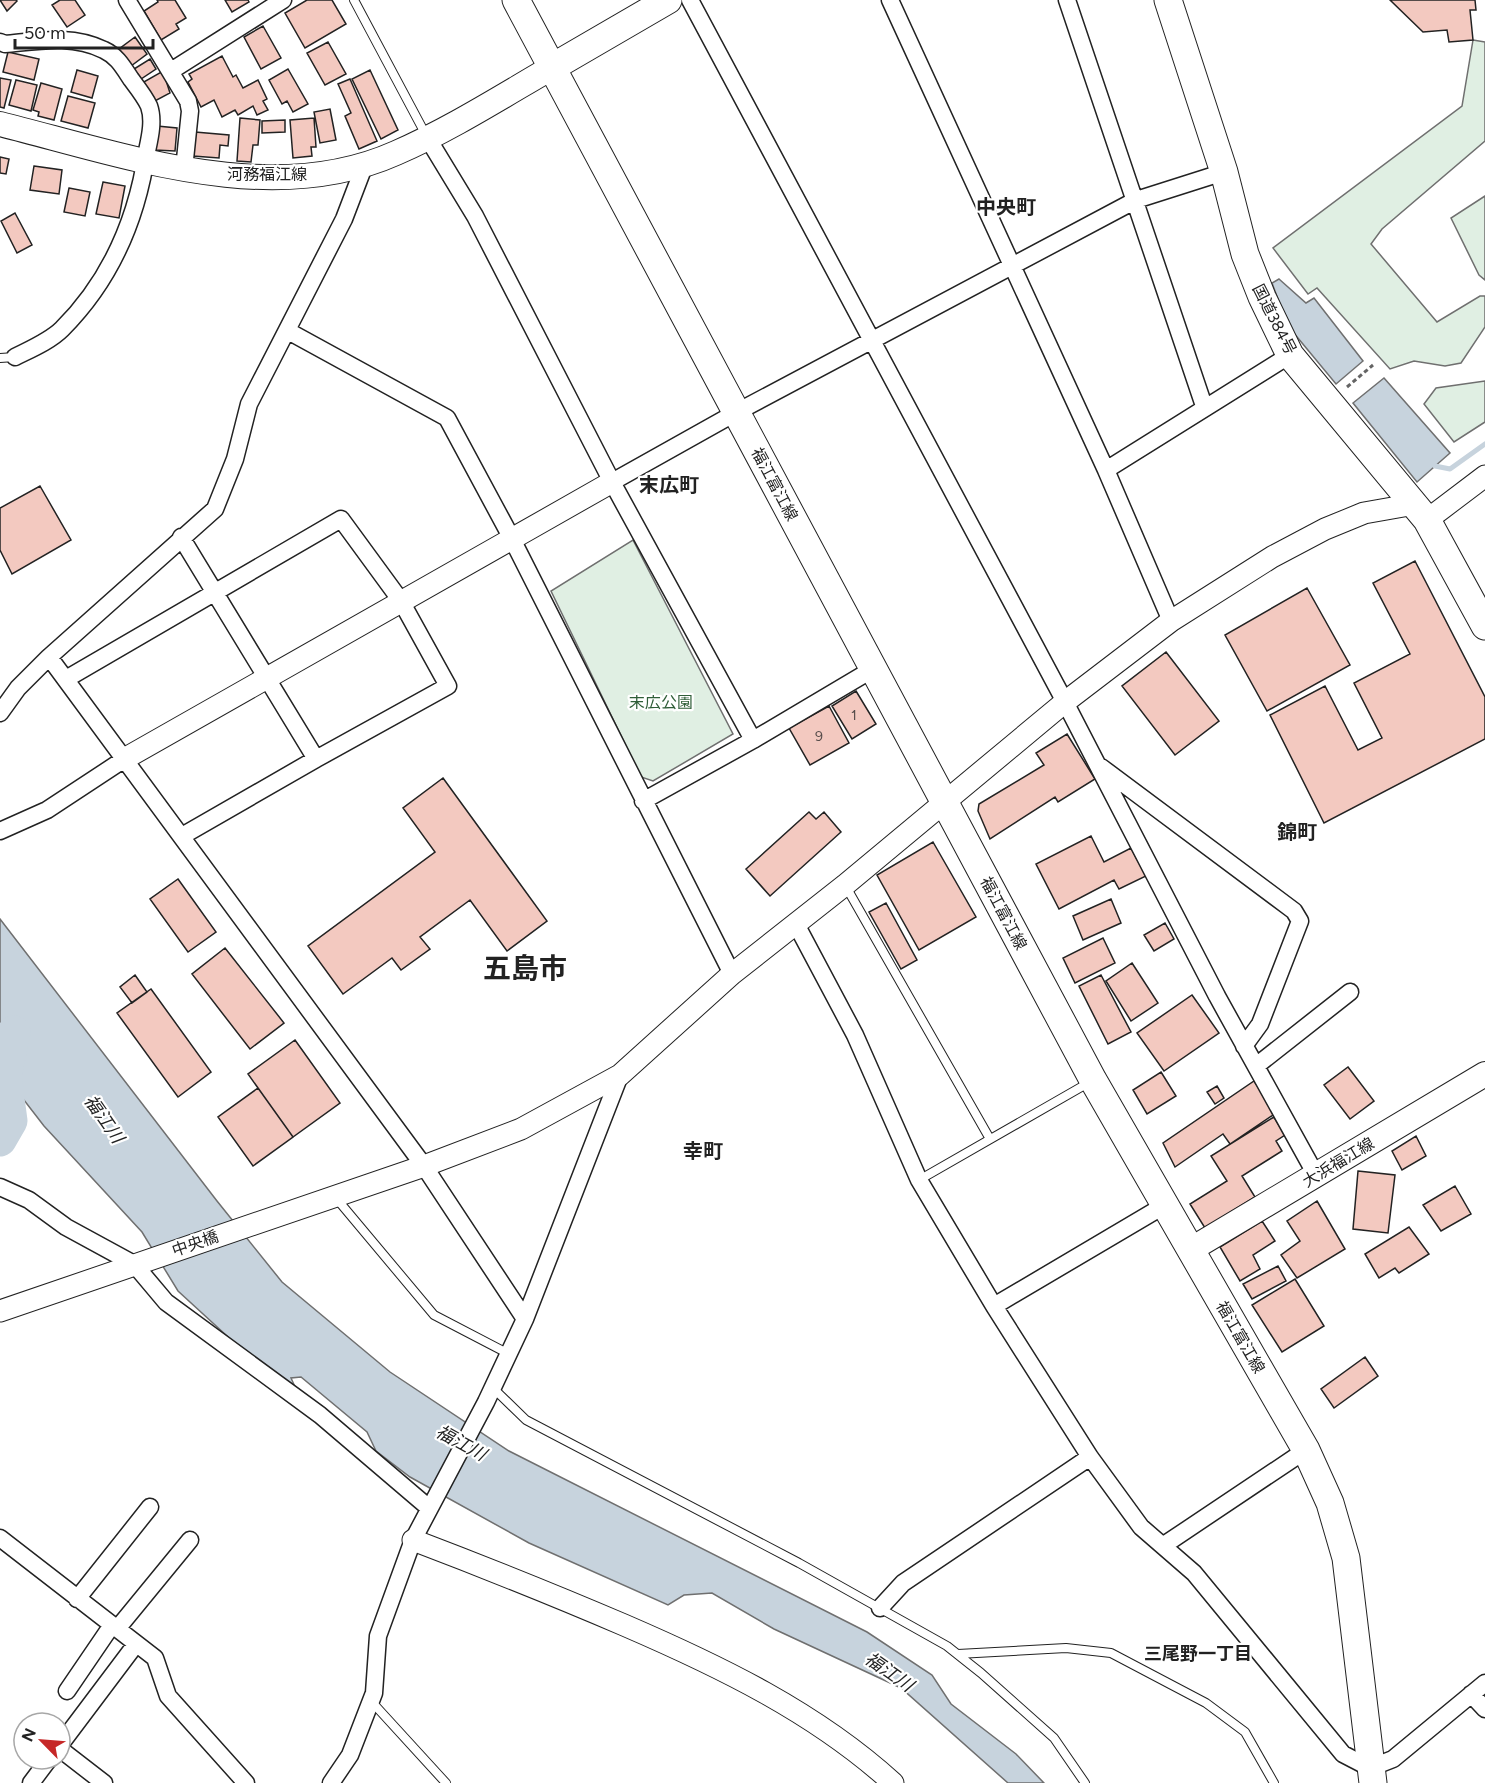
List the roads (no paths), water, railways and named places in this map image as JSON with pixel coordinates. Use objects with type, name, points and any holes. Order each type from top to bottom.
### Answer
[{"type":"main road","name":"福江富江線","points":[[516,0],[1093,1080],[1306,1450],[1330,1503],[1346,1558],[1371,1775]]},
{"type":"main road","points":[[551,68],[669,0]]},
{"type":"main road","name":"国道384号","points":[[1168,0],[1224,172],[1245,254],[1262,297],[1290,355],[1421,512],[1484,622]]},
{"type":"main road","name":"河務福江線","points":[[0,124],[184,169],[264,177],[306,176],[365,164],[395,154],[551,68]]},
{"type":"main road","name":"大浜福江線","points":[[1190,1250],[1485,1074]]},
{"type":"street","points":[[127,0],[188,101],[190,111],[184,169]]},
{"type":"street","points":[[171,71],[283,0]]},
{"type":"street","points":[[690,0],[873,339],[1244,1046],[1316,1175]]},
{"type":"street","points":[[890,0],[1106,470],[1171,621]]},
{"type":"street","points":[[1067,0],[1204,406]]},
{"type":"street","points":[[0,42],[5,44],[60,39],[82,43],[114,55],[149,106],[150,133],[133,220],[123,242],[83,306],[60,331],[8,357]]},
{"type":"street","points":[[427,137],[475,216],[612,482],[753,740]]},
{"type":"street","points":[[0,713],[18,688],[50,657],[215,509],[236,459],[249,404],[344,219],[365,164]]},
{"type":"street","points":[[0,831],[47,810],[126,758],[511,537],[737,412],[1136,200],[1224,172]]},
{"type":"street","points":[[288,331],[447,418],[511,537],[732,974]]},
{"type":"street","points":[[1106,470],[1204,406],[1290,355]]},
{"type":"street","points":[[1421,512],[1485,476]]},
{"type":"street","name":"中央橋","points":[[0,1311],[424,1166],[521,1129],[620,1075],[732,974],[845,885],[1065,702],[1171,621],[1272,557],[1325,529],[1364,513],[1421,512]]},
{"type":"street","points":[[66,679],[341,519],[401,601],[448,686],[182,836]]},
{"type":"street","points":[[182,537],[316,759]]},
{"type":"street","points":[[50,657],[424,1166],[525,1319]]},
{"type":"street","points":[[643,801],[753,740],[873,669]]},
{"type":"street","points":[[1098,765],[1294,911],[1300,921],[1260,1024],[1244,1046]]},
{"type":"street","points":[[796,924],[855,1035],[919,1180],[994,1306],[1090,1457],[1141,1527],[1194,1573],[1343,1754],[1371,1775],[1485,1683]]},
{"type":"street","points":[[1256,1066],[1350,992]]},
{"type":"street","points":[[331,1783],[350,1755],[374,1693],[378,1636],[413,1540],[489,1395],[525,1319],[620,1075]]},
{"type":"street","points":[[0,1186],[29,1200],[66,1227],[134,1264],[166,1302],[320,1415],[429,1508]]},
{"type":"street","points":[[994,1306],[1166,1205]]},
{"type":"street","points":[[1164,1545],[1306,1450]]},
{"type":"street","points":[[880,1608],[903,1583],[1090,1457]]},
{"type":"street","points":[[77,1599],[150,1506]]},
{"type":"street","points":[[0,1538],[155,1658],[168,1696],[246,1783]]},
{"type":"street","points":[[67,1691],[115,1627],[190,1540]]},
{"type":"street","points":[[413,1540],[516,1579],[706,1661],[832,1735],[893,1783]]},
{"type":"street","points":[[72,1731],[136,1644]]},
{"type":"street","points":[[1471,1694],[1485,1709]]},
{"type":"street","points":[[72,1757],[104,1783]]},
{"type":"lane","points":[[354,0],[427,137]]},
{"type":"lane","points":[[845,885],[990,1139]]},
{"type":"lane","points":[[919,1180],[1093,1080]]},
{"type":"lane","points":[[334,1196],[434,1315],[509,1354]]},
{"type":"lane","points":[[489,1395],[536,1426],[880,1608],[958,1654],[1054,1738],[1085,1783]]},
{"type":"lane","points":[[958,1654],[1066,1648],[1111,1653],[1206,1703],[1245,1731],[1274,1783]]},
{"type":"lane","points":[[371,1700],[446,1783]]},
{"type":"water","points":[[1279,279],[1306,303],[1314,298],[1363,361],[1336,384],[1288,326],[1272,283]]},
{"type":"water","points":[[1384,378],[1450,453],[1417,482],[1353,403]]},
{"type":"water","name":"福江川","points":[[0,919],[282,1282],[390,1372],[509,1451],[867,1632],[932,1675],[951,1704],[1016,1754],[1044,1783],[1008,1783],[901,1688],[774,1629],[712,1593],[684,1595],[668,1605],[529,1543],[410,1477],[376,1451],[367,1432],[301,1377],[291,1378],[296,1389],[251,1358],[178,1291],[142,1232],[44,1126],[0,1069]]},
{"type":"waterway","points":[[1435,466],[1450,469],[1485,444]]},
{"type":"waterway","points":[[0,1140],[11,1121],[5,1076],[14,1032]]},
{"type":"district","name":"中央町","points":[[1006,207]]},
{"type":"district","name":"末広町","points":[[669,485]]},
{"type":"district","name":"錦町","points":[[1297,832]]},
{"type":"district","name":"五島市","points":[[525,968]]},
{"type":"district","name":"幸町","points":[[703,1151]]},
{"type":"district","name":"三尾野一丁目","points":[[1198,1654]]},
{"type":"park label","name":"末広公園","points":[[661,702]]}]
